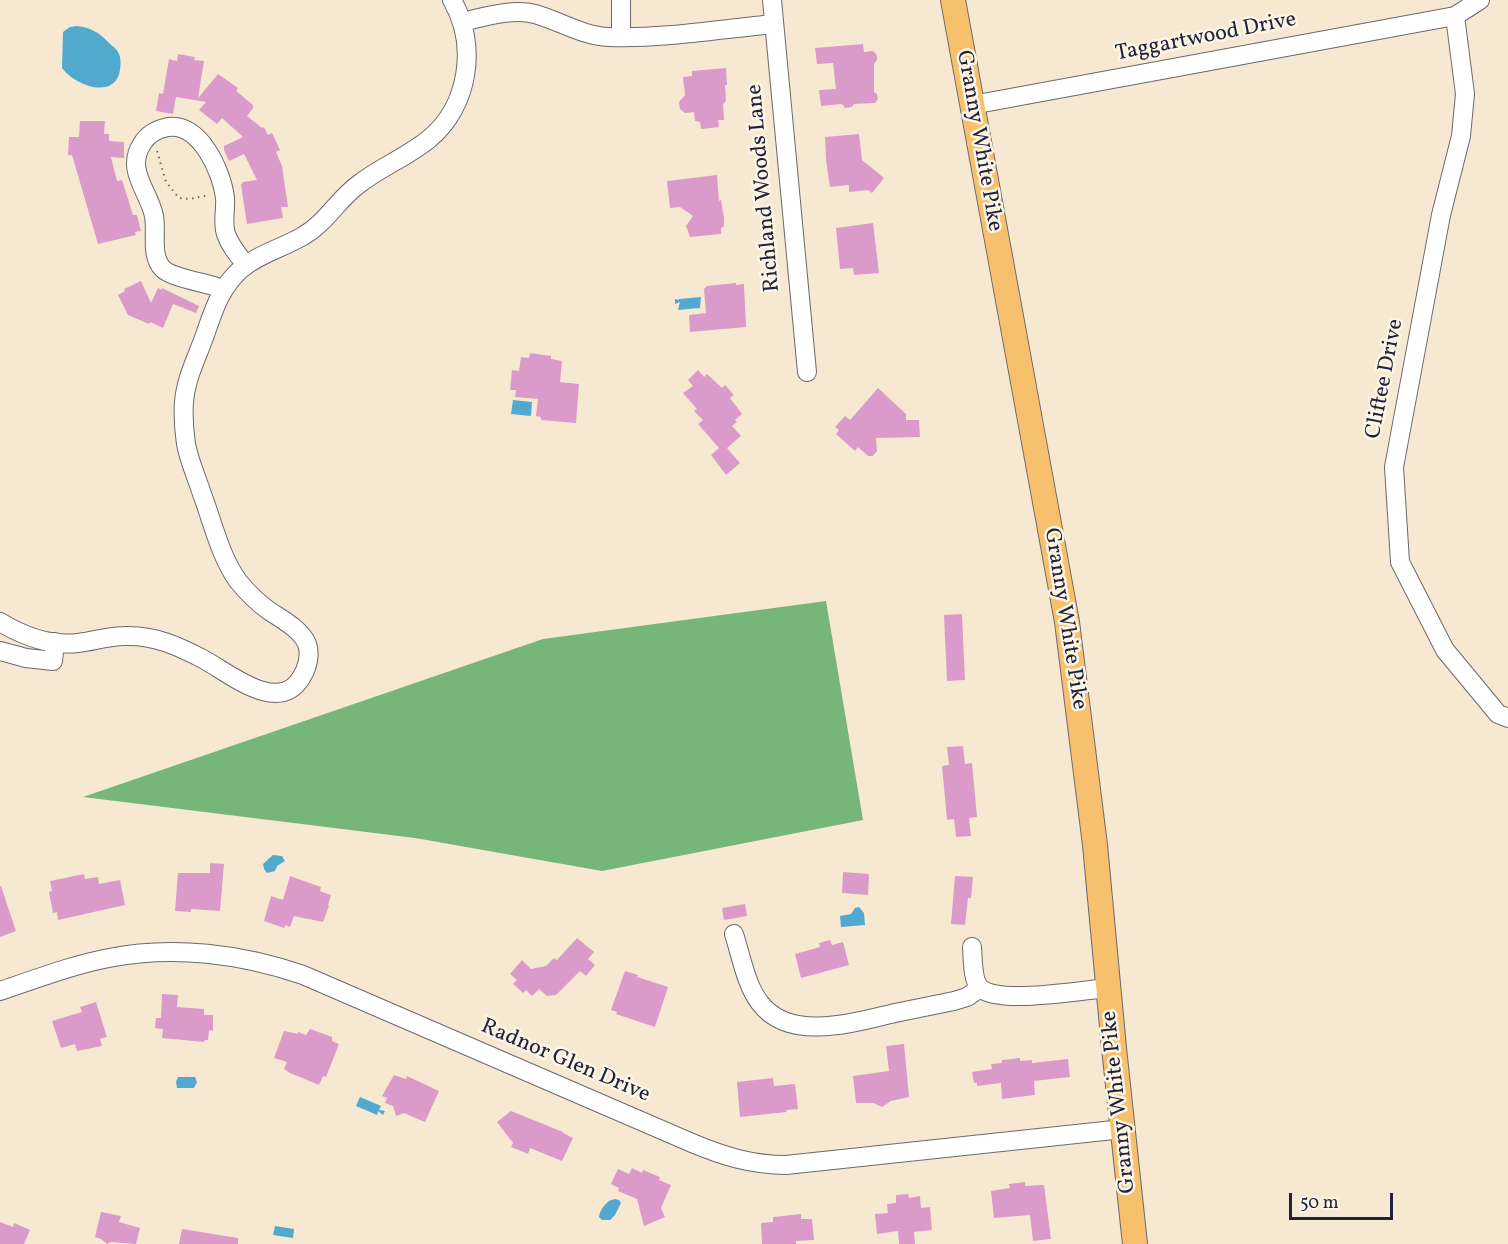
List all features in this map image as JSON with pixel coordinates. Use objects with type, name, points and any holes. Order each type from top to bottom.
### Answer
[{"type":"main road","name":"Granny White Pike","points":[[953,0],[1067,622],[1095,845],[1135,1244]]},
{"type":"street","points":[[0,622],[33,637],[56,642],[78,643],[124,636],[152,638],[182,648],[257,689],[272,694],[290,690],[303,677],[308,657],[307,644],[298,632],[254,599],[232,571],[218,540],[188,453],[184,415],[185,393],[215,305],[223,289],[246,264],[267,251],[307,234],[360,183],[422,145],[437,132],[458,99],[465,79],[467,50],[462,22],[452,0]]},
{"type":"street","points":[[621,0],[621,37]]},
{"type":"street","name":"Richland Woods Lane","points":[[772,0],[807,372]]},
{"type":"street","name":"Taggartwood Drive","points":[[972,105],[1455,16],[1480,0]]},
{"type":"street","points":[[462,22],[503,14],[525,13],[591,35],[621,37],[774,24]]},
{"type":"street","name":"Cliftee Drive","points":[[1455,16],[1465,94],[1461,136],[1441,215],[1394,467],[1400,562],[1444,650],[1498,714],[1508,718]]},
{"type":"street","points":[[223,289],[177,277],[166,272],[159,265],[155,251],[156,232],[152,207],[135,166],[137,152],[146,139],[170,126],[194,134],[201,141],[224,191],[226,236],[246,264]]},
{"type":"street","points":[[0,651],[53,661],[56,642]]},
{"type":"street","points":[[734,934],[758,1002],[774,1016],[801,1026],[821,1027],[853,1023],[954,1001],[967,997],[980,988]]},
{"type":"street","points":[[972,947],[975,978],[980,988],[998,994],[1019,996],[1108,988]]},
{"type":"street","name":"Radnor Glen Drive","points":[[0,991],[83,964],[130,955],[167,952],[201,953],[253,961],[303,975],[700,1146],[735,1159],[757,1164],[794,1164],[1123,1129]]},
{"type":"path","points":[[146,139],[158,153],[166,182],[179,198],[190,199],[224,191]]},
{"type":"green space","points":[[826,601],[863,820],[602,871],[415,838],[83,797],[543,639]]},
{"type":"water","points":[[76,26],[97,33],[118,52],[121,61],[120,70],[117,80],[111,85],[94,87],[84,84],[75,80],[62,68],[63,32]]},
{"type":"water","points":[[701,297],[700,308],[678,310],[680,302],[675,304],[675,299]]},
{"type":"water","points":[[513,400],[532,402],[531,416],[511,414]]},
{"type":"water","points":[[273,855],[282,856],[285,861],[277,866],[275,871],[267,873],[263,864]]},
{"type":"water","points":[[859,907],[864,913],[865,925],[841,927],[840,916],[851,914],[855,908]]},
{"type":"water","points":[[178,1077],[195,1077],[197,1082],[194,1088],[177,1088]]},
{"type":"water","points":[[360,1097],[381,1106],[379,1110],[385,1111],[383,1115],[378,1111],[377,1115],[356,1106]]},
{"type":"water","points":[[615,1199],[621,1203],[615,1215],[610,1220],[602,1220],[599,1217],[602,1208]]},
{"type":"water","points":[[275,1226],[294,1229],[293,1238],[273,1235]]},
{"type":"building","points":[[863,44],[864,52],[873,51],[877,55],[874,64],[874,92],[878,99],[875,103],[854,104],[852,107],[845,108],[842,104],[821,106],[819,90],[836,89],[833,63],[817,64],[815,48]]},
{"type":"building","points":[[178,54],[204,61],[198,98],[218,74],[238,88],[236,91],[253,105],[247,116],[262,128],[264,127],[268,135],[272,133],[280,150],[276,152],[282,166],[288,207],[281,207],[283,218],[247,224],[241,185],[243,182],[257,180],[244,154],[229,161],[224,150],[224,146],[243,137],[222,118],[217,124],[199,110],[206,102],[176,97],[173,114],[156,111],[159,93],[163,94],[169,59],[177,61]]},
{"type":"building","points":[[726,68],[724,120],[718,120],[719,127],[701,129],[700,122],[695,121],[694,112],[685,113],[680,109],[679,102],[685,95],[683,77],[692,76],[692,71]]},
{"type":"building","points":[[80,121],[105,121],[104,134],[109,134],[109,141],[124,142],[124,158],[111,157],[117,181],[122,180],[133,215],[137,215],[141,231],[135,232],[136,235],[98,244],[72,155],[68,155],[69,137],[79,137]]},
{"type":"building","points":[[859,134],[862,160],[884,178],[872,193],[868,190],[849,192],[849,185],[830,187],[825,137]]},
{"type":"building","points":[[717,175],[719,201],[721,200],[724,218],[721,234],[690,237],[686,226],[693,216],[680,207],[670,208],[667,181]]},
{"type":"building","points":[[873,223],[879,273],[854,275],[853,268],[840,269],[836,228]]},
{"type":"building","points":[[141,281],[151,303],[158,288],[162,290],[162,288],[199,306],[196,313],[173,304],[163,328],[128,315],[118,295],[125,291],[124,289]]},
{"type":"building","points":[[736,283],[736,285],[744,284],[746,327],[690,332],[689,315],[706,313],[704,289],[707,286]]},
{"type":"building","points":[[530,353],[551,356],[551,359],[562,361],[560,382],[579,384],[576,423],[541,420],[541,417],[536,416],[538,399],[515,397],[516,390],[510,390],[512,370],[519,371],[521,357],[529,358]]},
{"type":"building","points":[[698,370],[704,377],[707,374],[722,388],[725,385],[734,395],[730,398],[742,414],[732,426],[741,436],[727,448],[740,463],[726,475],[711,455],[719,448],[698,424],[703,420],[694,411],[697,409],[683,393],[693,386],[688,380]]},
{"type":"building","points":[[878,388],[906,414],[906,420],[919,420],[920,437],[876,438],[877,451],[873,456],[868,456],[858,447],[855,451],[836,434],[839,430],[835,427],[845,416],[850,420]]},
{"type":"building","points":[[962,614],[965,680],[947,681],[944,615]]},
{"type":"building","points":[[963,746],[965,764],[972,763],[977,817],[969,818],[971,836],[956,837],[954,819],[947,820],[942,766],[949,765],[947,747]]},
{"type":"building","points":[[210,863],[224,864],[220,911],[191,909],[191,912],[175,911],[178,873],[210,873]]},
{"type":"building","points":[[843,872],[869,874],[868,895],[842,893]]},
{"type":"building","points":[[84,874],[85,879],[98,877],[99,884],[120,880],[125,905],[58,920],[57,912],[53,913],[49,892],[52,891],[50,881]]},
{"type":"building","points":[[290,876],[321,887],[320,891],[331,895],[323,922],[294,916],[290,927],[285,925],[284,928],[264,921],[271,896],[283,900]]},
{"type":"building","points":[[955,876],[973,877],[965,925],[951,924]]},
{"type":"building","points":[[0,887],[16,931],[0,937]]},
{"type":"building","points":[[745,904],[747,916],[724,920],[722,908]]},
{"type":"building","points":[[577,938],[594,952],[588,959],[595,965],[586,976],[580,971],[556,995],[547,996],[539,989],[532,996],[526,990],[523,993],[513,984],[517,980],[510,974],[522,960],[531,969],[546,966],[554,958],[557,960]]},
{"type":"building","points":[[830,940],[832,945],[843,942],[849,965],[801,978],[795,954],[820,947],[819,943]]},
{"type":"building","points":[[625,971],[668,987],[655,1027],[616,1014],[617,1012],[611,1010]]},
{"type":"building","points":[[162,994],[178,995],[177,1007],[204,1009],[204,1015],[213,1015],[213,1031],[209,1030],[208,1040],[204,1042],[162,1038],[163,1029],[155,1028],[156,1018],[161,1018]]},
{"type":"building","points":[[96,1002],[107,1037],[100,1039],[102,1046],[77,1051],[75,1044],[61,1048],[52,1021],[82,1012],[80,1007]]},
{"type":"building","points":[[310,1029],[332,1037],[332,1041],[339,1044],[326,1077],[323,1076],[319,1085],[290,1073],[284,1069],[287,1062],[274,1058],[284,1031],[306,1035]]},
{"type":"building","points":[[904,1044],[909,1097],[891,1101],[882,1107],[873,1103],[856,1103],[853,1076],[889,1071],[886,1046]]},
{"type":"building","points":[[1020,1058],[1020,1061],[1032,1060],[1032,1063],[1068,1059],[1070,1077],[1034,1081],[1035,1095],[1002,1099],[1001,1083],[977,1086],[977,1083],[974,1083],[972,1072],[992,1069],[991,1064],[1002,1063],[1002,1060]]},
{"type":"building","points":[[394,1075],[406,1079],[407,1076],[439,1091],[425,1122],[404,1113],[396,1116],[393,1106],[385,1103],[387,1098],[382,1096]]},
{"type":"building","points":[[773,1078],[774,1086],[795,1084],[798,1109],[740,1117],[737,1082]]},
{"type":"building","points":[[511,1111],[573,1138],[562,1161],[530,1148],[528,1154],[511,1147],[513,1143],[497,1122]]},
{"type":"building","points":[[632,1168],[660,1177],[659,1180],[671,1185],[661,1208],[665,1217],[644,1226],[637,1199],[618,1191],[619,1188],[611,1184],[618,1169],[629,1174]]},
{"type":"building","points":[[1025,1182],[1025,1186],[1044,1185],[1051,1239],[1033,1241],[1030,1215],[994,1218],[991,1191],[1010,1188],[1009,1184]]},
{"type":"building","points":[[908,1194],[909,1198],[920,1196],[921,1208],[930,1207],[932,1230],[914,1232],[915,1244],[899,1244],[898,1231],[877,1234],[875,1214],[888,1213],[887,1204],[896,1203],[896,1195]]},
{"type":"building","points":[[101,1212],[121,1216],[119,1222],[140,1228],[136,1244],[111,1242],[107,1244],[95,1237]]},
{"type":"building","points":[[801,1214],[801,1219],[812,1219],[814,1240],[796,1241],[796,1244],[762,1244],[761,1223],[773,1222],[773,1217]]},
{"type":"building","points":[[0,1222],[13,1227],[14,1223],[30,1230],[24,1244],[0,1244]]},
{"type":"building","points":[[182,1229],[238,1238],[238,1244],[179,1244]]}]
